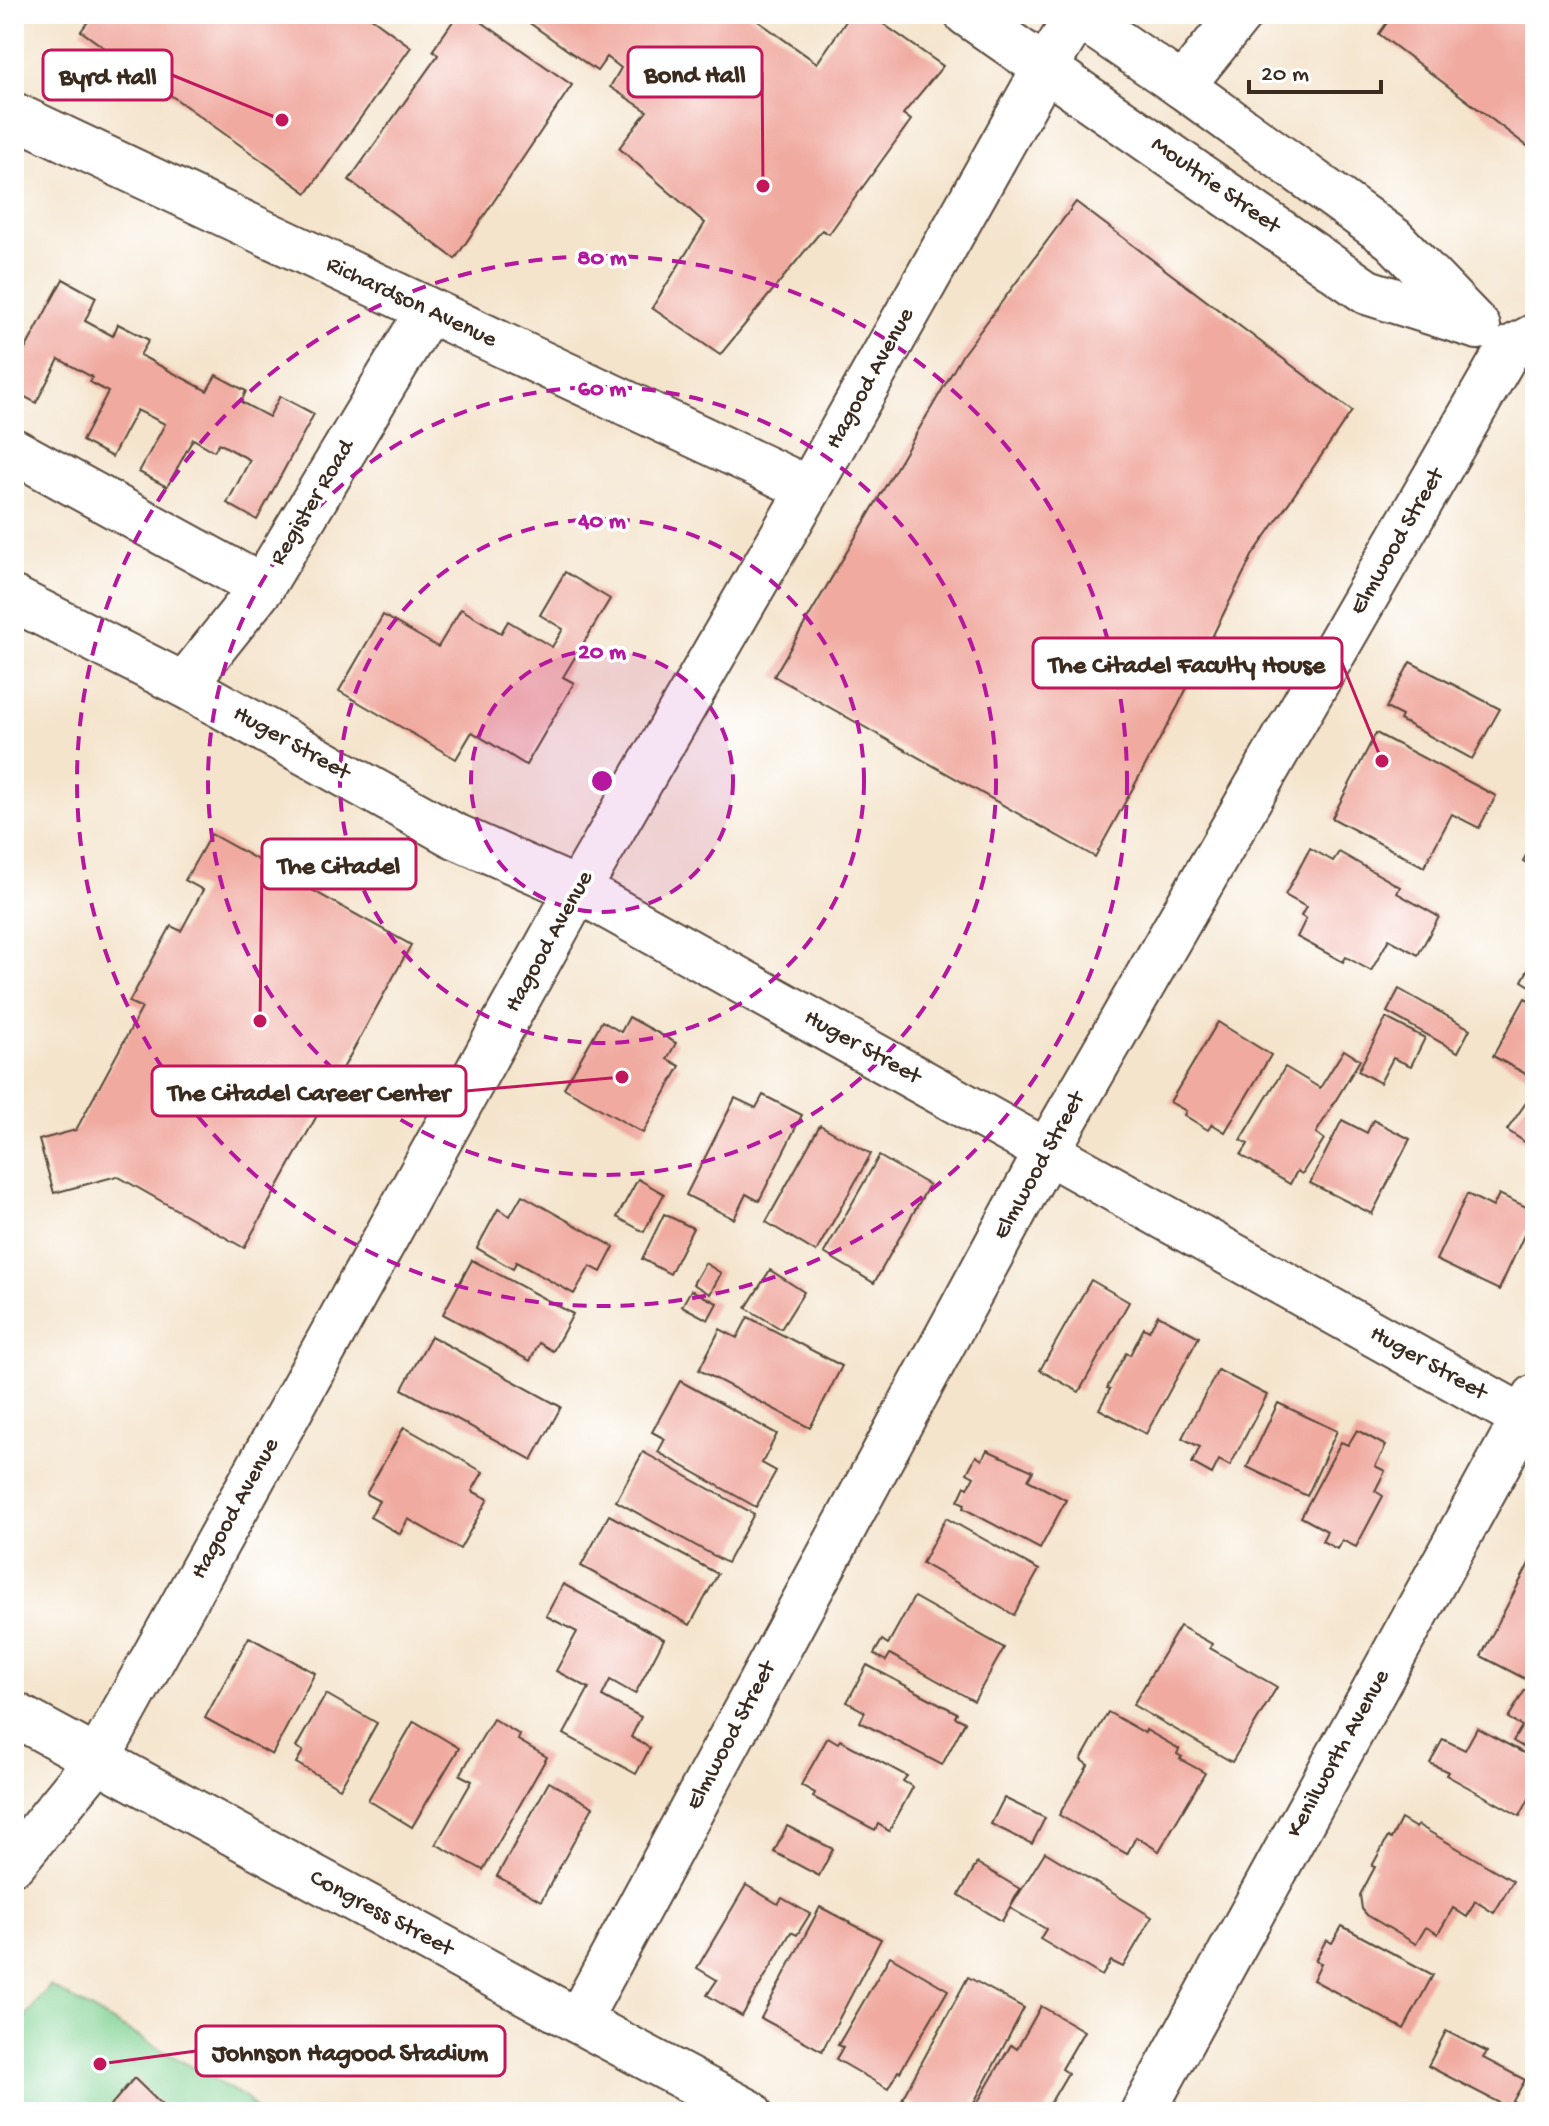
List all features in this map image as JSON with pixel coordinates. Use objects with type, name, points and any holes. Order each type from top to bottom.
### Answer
[{"type":"street","name":"Moultrie Street","points":[[967,14],[1367,292],[1514,345]]},
{"type":"street","name":"Hagood Avenue","points":[[14,1862],[97,1760],[578,890],[1077,14]]},
{"type":"street","points":[[1077,14],[1393,239],[1514,345]]},
{"type":"street","points":[[1182,86],[1240,14]]},
{"type":"street","name":"Richardson Avenue","points":[[14,115],[809,489]]},
{"type":"street","name":"Register Road","points":[[184,685],[262,587],[428,311]]},
{"type":"street","name":"Elmwood Street","points":[[578,2021],[1047,1151],[1514,345]]},
{"type":"street","points":[[14,451],[262,587]]},
{"type":"street","name":"Huger Street","points":[[14,599],[184,685],[453,835],[578,890],[1047,1151],[1531,1413]]},
{"type":"street","name":"Kenilworth Avenue","points":[[1143,2112],[1531,1413]]},
{"type":"street","name":"Congress Street","points":[[14,1714],[749,2112]]},
{"type":"green space","points":[[50,1986],[244,2097],[258,2112],[14,2112],[14,2031]]},
{"type":"building","points":[[94,14],[366,14],[411,47],[307,193],[81,31]]},
{"type":"building","points":[[458,14],[470,14],[572,85],[455,259],[349,180],[438,55],[433,50]]},
{"type":"building","points":[[517,14],[748,14],[817,63],[851,14],[869,14],[943,66],[903,114],[911,120],[829,234],[822,230],[720,355],[652,308],[705,223],[619,148],[647,111],[610,87],[621,68],[607,57],[597,71]]},
{"type":"building","points":[[1393,14],[1535,14],[1535,152],[1379,34]]},
{"type":"building","points":[[1076,202],[1352,411],[1252,556],[1178,706],[1095,857],[774,676],[963,354]]},
{"type":"building","points":[[63,279],[96,297],[85,321],[113,336],[118,324],[149,340],[140,355],[207,391],[216,375],[246,391],[241,402],[269,417],[280,396],[314,414],[257,520],[227,503],[250,460],[219,443],[214,451],[193,439],[167,487],[139,472],[165,424],[137,410],[112,457],[82,441],[108,392],[90,382],[92,377],[59,359],[36,403],[14,391],[14,370]]},
{"type":"building","points":[[565,572],[610,599],[563,677],[574,683],[526,765],[472,732],[456,759],[339,691],[383,615],[438,647],[461,609],[501,633],[508,621],[552,647],[563,629],[540,615]]},
{"type":"building","points":[[1410,662],[1500,709],[1472,759],[1400,720],[1402,716],[1386,708]]},
{"type":"building","points":[[1376,733],[1496,796],[1479,828],[1452,814],[1424,867],[1332,818]]},
{"type":"building","points":[[211,834],[411,945],[244,1248],[117,1176],[54,1193],[39,1140],[76,1130],[142,1008],[129,1002],[171,926],[181,931],[203,890],[185,880]]},
{"type":"building","points":[[1535,839],[1535,868],[1523,861]]},
{"type":"building","points":[[1310,848],[1333,861],[1339,852],[1400,887],[1397,893],[1439,917],[1418,955],[1389,939],[1371,971],[1346,957],[1343,962],[1297,937],[1306,919],[1301,916],[1306,907],[1285,895]]},
{"type":"building","points":[[1535,957],[1535,989],[1522,981]]},
{"type":"building","points":[[1399,989],[1470,1029],[1458,1052],[1387,1012]]},
{"type":"building","points":[[1525,998],[1535,1003],[1535,1079],[1493,1056]]},
{"type":"building","points":[[629,1017],[676,1043],[667,1059],[680,1066],[643,1133],[564,1088],[602,1021],[621,1032]]},
{"type":"building","points":[[1386,1018],[1425,1038],[1411,1066],[1393,1058],[1380,1083],[1358,1071]]},
{"type":"building","points":[[1218,1022],[1271,1055],[1225,1132],[1212,1124],[1208,1130],[1170,1102]]},
{"type":"building","points":[[1344,1050],[1360,1060],[1316,1133],[1324,1139],[1302,1174],[1297,1171],[1290,1184],[1241,1155],[1248,1144],[1241,1140],[1285,1067],[1320,1088]]},
{"type":"building","points":[[1535,1090],[1535,1149],[1507,1130]]},
{"type":"building","points":[[763,1095],[802,1115],[759,1201],[746,1194],[734,1219],[686,1195],[735,1098],[756,1108]]},
{"type":"building","points":[[1342,1120],[1367,1133],[1373,1120],[1410,1139],[1372,1214],[1310,1183]]},
{"type":"building","points":[[820,1125],[871,1154],[816,1252],[766,1222]]},
{"type":"building","points":[[879,1156],[929,1185],[874,1283],[824,1253]]},
{"type":"building","points":[[638,1179],[664,1194],[644,1232],[617,1217]]},
{"type":"building","points":[[1467,1194],[1493,1207],[1499,1194],[1535,1211],[1499,1290],[1436,1260]]},
{"type":"building","points":[[522,1195],[614,1247],[601,1272],[590,1266],[574,1294],[516,1262],[513,1269],[477,1248],[498,1209],[510,1216]]},
{"type":"building","points":[[664,1214],[693,1228],[670,1274],[642,1259]]},
{"type":"building","points":[[472,1260],[573,1314],[553,1351],[539,1343],[530,1361],[443,1314]]},
{"type":"building","points":[[705,1263],[721,1273],[710,1294],[693,1284]]},
{"type":"building","points":[[770,1270],[804,1292],[781,1329],[746,1308]]},
{"type":"building","points":[[1091,1280],[1129,1302],[1079,1392],[1040,1370]]},
{"type":"building","points":[[691,1290],[717,1303],[708,1320],[682,1306]]},
{"type":"building","points":[[1158,1315],[1199,1337],[1146,1434],[1099,1409],[1126,1353],[1130,1355],[1144,1328],[1149,1331]]},
{"type":"building","points":[[748,1317],[842,1366],[810,1428],[699,1370],[720,1329],[737,1338]]},
{"type":"building","points":[[431,1336],[561,1407],[532,1460],[402,1389]]},
{"type":"building","points":[[1218,1370],[1267,1395],[1230,1466],[1219,1460],[1212,1474],[1192,1463],[1200,1447],[1182,1438]]},
{"type":"building","points":[[680,1381],[777,1434],[762,1463],[776,1471],[756,1507],[658,1452],[665,1439],[652,1432]]},
{"type":"building","points":[[1278,1403],[1337,1431],[1307,1496],[1247,1467]]},
{"type":"building","points":[[404,1427],[483,1472],[472,1491],[488,1499],[460,1549],[408,1519],[400,1534],[370,1517],[379,1501],[366,1494]]},
{"type":"building","points":[[1357,1430],[1386,1446],[1375,1466],[1385,1471],[1375,1491],[1383,1496],[1356,1547],[1342,1540],[1337,1549],[1322,1541],[1327,1531],[1301,1517],[1341,1442],[1348,1445]]},
{"type":"building","points":[[987,1450],[1033,1471],[1028,1480],[1066,1500],[1040,1549],[963,1508],[965,1504],[958,1501],[965,1486],[968,1488],[974,1477],[967,1473],[976,1456],[982,1460]]},
{"type":"building","points":[[643,1452],[754,1514],[727,1563],[616,1501]]},
{"type":"building","points":[[609,1515],[718,1574],[690,1625],[581,1566]]},
{"type":"building","points":[[946,1518],[1039,1570],[1014,1615],[922,1563]]},
{"type":"building","points":[[1535,1552],[1535,1684],[1481,1656]]},
{"type":"building","points":[[563,1584],[664,1639],[635,1694],[610,1680],[602,1696],[641,1717],[631,1737],[650,1748],[636,1774],[564,1734],[589,1688],[556,1671],[577,1632],[546,1616]]},
{"type":"building","points":[[914,1597],[1004,1648],[974,1701],[890,1654],[886,1661],[874,1654],[882,1640],[888,1644]]},
{"type":"building","points":[[1180,1626],[1212,1644],[1210,1648],[1277,1687],[1232,1762],[1133,1705]]},
{"type":"building","points":[[249,1637],[315,1673],[272,1755],[205,1718]]},
{"type":"building","points":[[867,1665],[957,1713],[955,1717],[965,1722],[942,1765],[860,1722],[865,1712],[847,1702]]},
{"type":"building","points":[[1525,1690],[1535,1696],[1535,1754],[1513,1741],[1522,1726],[1508,1718]]},
{"type":"building","points":[[326,1694],[377,1723],[340,1788],[296,1763],[303,1751],[296,1747]]},
{"type":"building","points":[[1108,1712],[1179,1749],[1177,1754],[1182,1757],[1180,1759],[1205,1773],[1159,1851],[1136,1837],[1127,1854],[1059,1815],[1088,1765],[1081,1760]]},
{"type":"building","points":[[493,1719],[520,1735],[518,1740],[547,1757],[483,1870],[436,1844],[472,1781],[460,1775]]},
{"type":"building","points":[[414,1721],[459,1748],[412,1827],[368,1800]]},
{"type":"building","points":[[1477,1728],[1535,1759],[1535,1788],[1520,1816],[1430,1763],[1443,1739],[1465,1750]]},
{"type":"building","points":[[828,1737],[838,1743],[840,1740],[907,1776],[903,1781],[913,1787],[889,1831],[878,1824],[875,1830],[813,1797],[815,1793],[801,1785]]},
{"type":"building","points":[[549,1782],[593,1807],[541,1901],[497,1876]]},
{"type":"building","points":[[1004,1798],[1045,1818],[1032,1844],[991,1824]]},
{"type":"building","points":[[1401,1819],[1416,1828],[1418,1825],[1513,1881],[1494,1913],[1475,1901],[1467,1917],[1453,1908],[1438,1934],[1426,1927],[1416,1944],[1367,1915],[1362,1909],[1360,1895],[1375,1867],[1372,1866]]},
{"type":"building","points":[[787,1826],[833,1849],[819,1876],[774,1852]]},
{"type":"building","points":[[1045,1852],[1152,1917],[1123,1967],[1111,1961],[1102,1976],[1040,1939],[1046,1929],[1010,1908]]},
{"type":"building","points":[[977,1863],[1020,1889],[1002,1921],[959,1895]]},
{"type":"building","points":[[746,1885],[778,1904],[782,1898],[810,1914],[797,1935],[791,1932],[742,2016],[707,1995],[717,1980],[697,1968]]},
{"type":"building","points":[[820,1907],[881,1939],[822,2051],[761,2018]]},
{"type":"building","points":[[1342,1926],[1433,1975],[1404,2029],[1313,1980],[1321,1963],[1315,1961],[1326,1940],[1332,1943]]},
{"type":"building","points":[[890,1956],[948,1990],[888,2089],[836,2059],[843,2047],[838,2045]]},
{"type":"building","points":[[968,1977],[1024,2008],[969,2112],[926,2112],[902,2099]]},
{"type":"building","points":[[1041,2006],[1084,2031],[1062,2069],[1068,2073],[1045,2112],[972,2112],[1011,2045],[1017,2049]]},
{"type":"building","points":[[1446,2031],[1487,2052],[1483,2058],[1525,2080],[1509,2108],[1428,2066]]},
{"type":"building","points":[[134,2078],[169,2112],[105,2112]]},
{"type":"place","name":"Byrd Hall","points":[[282,120]]},
{"type":"place","name":"Bond Hall","points":[[763,186]]},
{"type":"place","name":"The Citadel Faculty House","points":[[1382,761]]},
{"type":"place","name":"The Citadel","points":[[260,1021]]},
{"type":"place","name":"The Citadel Career Center","points":[[622,1077]]},
{"type":"place","name":"Johnson Hagood Stadium","points":[[100,2064]]}]
